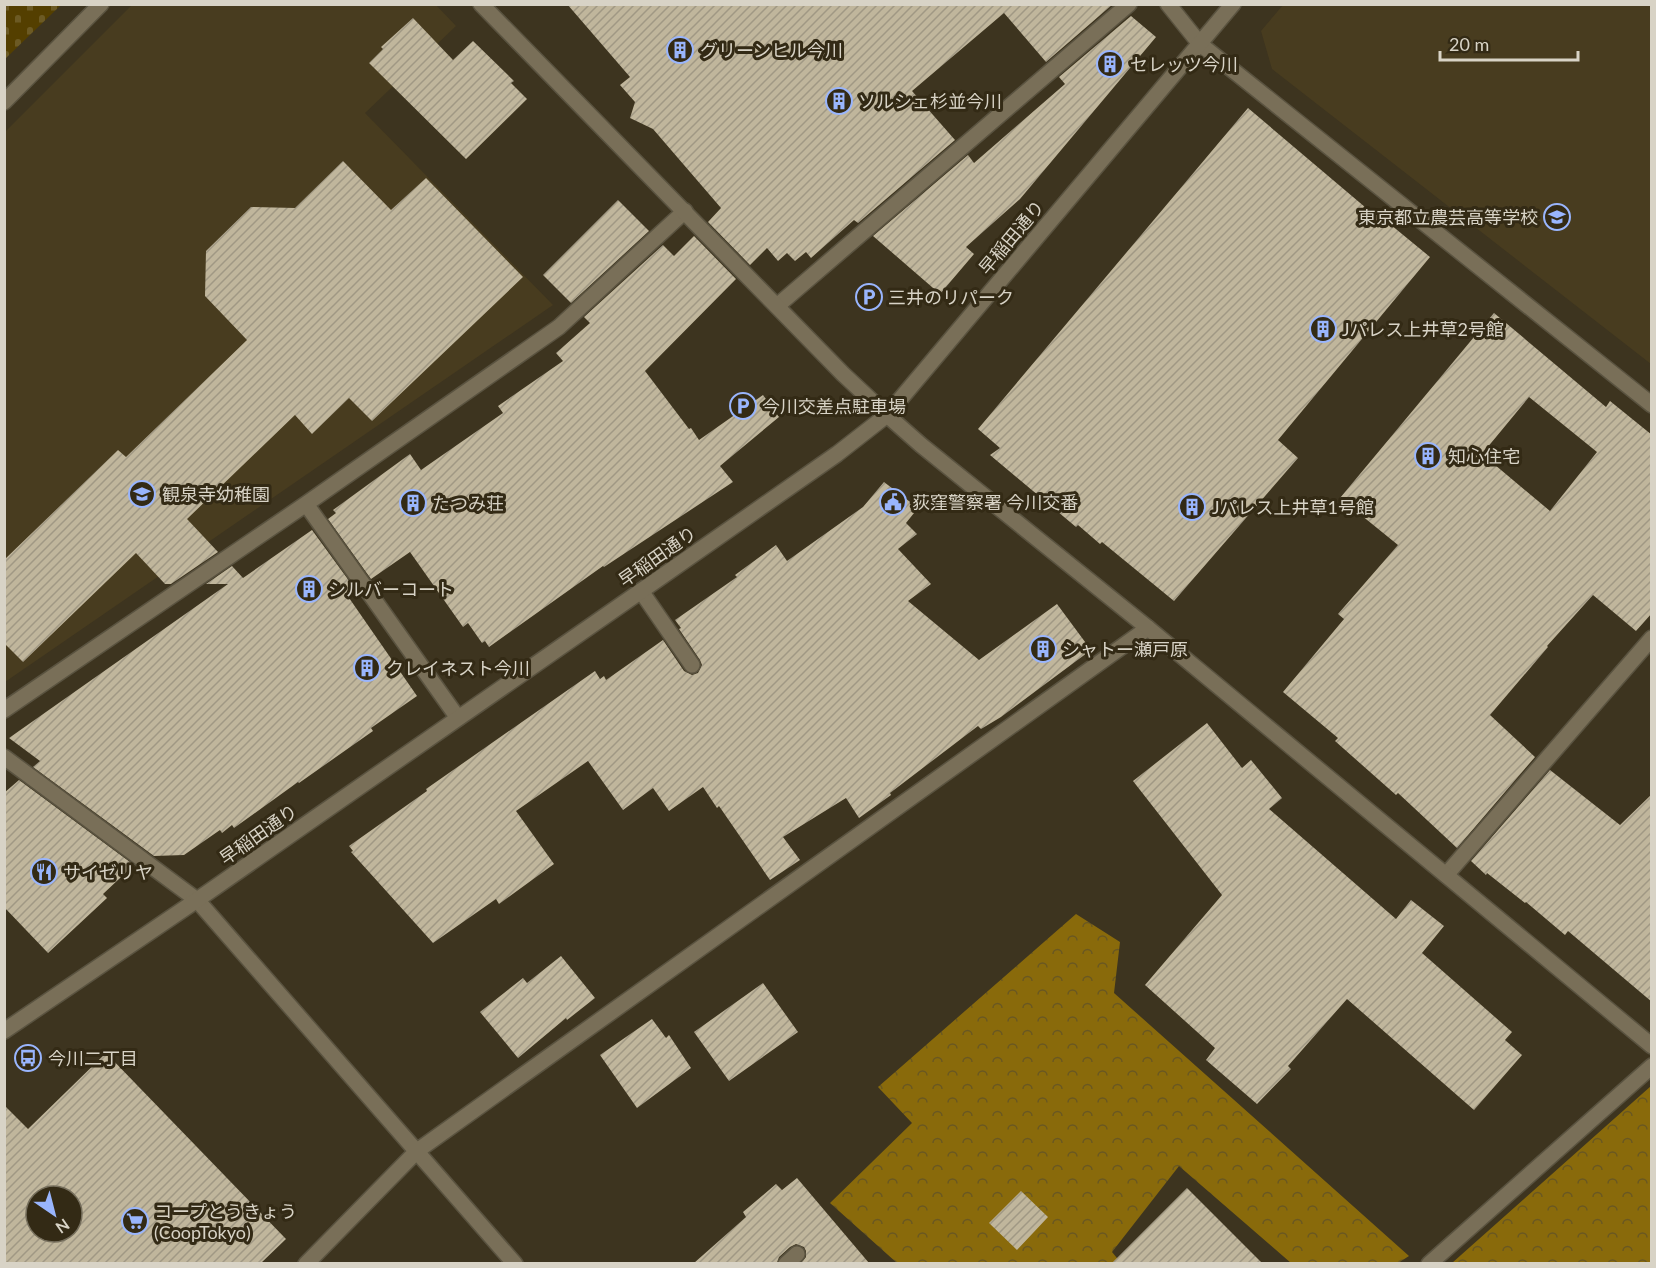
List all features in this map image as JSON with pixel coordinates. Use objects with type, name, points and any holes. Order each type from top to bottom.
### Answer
[{"type":"street","points":[[4,102],[101,4]]},
{"type":"street","points":[[481,4],[843,374],[887,415],[1652,1046]]},
{"type":"street","points":[[777,306],[1129,4]]},
{"type":"street","points":[[1168,4],[1200,44],[1652,405]]},
{"type":"street","name":"早稲田通り","points":[[4,1031],[197,900],[641,591],[837,454],[887,415],[1233,4]]},
{"type":"street","points":[[4,710],[306,504],[559,327],[685,211]]},
{"type":"street","points":[[306,504],[458,718]]},
{"type":"street","points":[[641,591],[692,665]]},
{"type":"street","points":[[306,1263],[417,1151],[1148,628]]},
{"type":"street","points":[[1446,875],[1652,639]]},
{"type":"street","points":[[4,757],[197,900],[515,1263]]},
{"type":"street","points":[[1429,1263],[1652,1066]]},
{"type":"shaded area","name":"観泉寺幼稚園","points":[[132,5],[436,5],[456,26],[365,113],[553,305],[5,682],[4,133]]},
{"type":"shaded area","name":"東京都立農芸高等学校","points":[[1283,5],[1651,5],[1651,364],[1272,69],[1261,31]]},
{"type":"green space","points":[[5,4],[61,4],[61,5],[5,59]]},
{"type":"green space","points":[[1076,914],[1120,942],[1114,993],[1409,1256],[1398,1263],[1291,1263],[1179,1166],[1112,1252],[1121,1263],[897,1263],[830,1203],[912,1123],[878,1087]]},
{"type":"green space","points":[[1651,1086],[1651,1263],[1452,1263]]},
{"type":"building","points":[[567,4],[1113,4],[1046,62],[1004,13],[912,91],[955,140],[858,223],[854,220],[811,258],[806,252],[795,261],[787,253],[778,261],[767,248],[750,265],[708,222],[721,208],[653,129],[630,118],[635,102],[620,85],[630,77]]},
{"type":"building","points":[[1131,16],[1156,37],[1020,199],[966,247],[974,254],[940,294],[873,236],[968,155],[974,163],[1065,84],[1059,77]]},
{"type":"building","points":[[413,18],[453,60],[473,41],[514,81],[511,83],[527,99],[466,159],[369,63],[383,49],[381,47]]},
{"type":"building","points":[[1248,108],[1372,213],[1374,211],[1430,257],[1278,440],[1298,458],[1174,601],[1102,542],[1100,544],[1078,525],[1076,527],[990,455],[1000,448],[978,429]]},
{"type":"building","points":[[343,161],[391,210],[426,178],[523,277],[372,421],[349,398],[312,434],[295,415],[187,519],[218,552],[171,584],[165,584],[136,553],[23,662],[4,643],[4,560],[118,450],[126,457],[247,340],[205,296],[206,251],[251,207],[295,208]]},
{"type":"building","points":[[618,200],[649,231],[571,303],[543,275]]},
{"type":"building","points":[[694,236],[736,279],[645,371],[699,440],[763,395],[779,417],[720,466],[733,482],[603,566],[489,647],[485,641],[482,643],[468,623],[463,627],[410,552],[371,579],[328,519],[336,513],[333,510],[410,454],[421,470],[503,413],[498,406],[563,361],[556,353],[590,323],[584,317],[663,245],[674,256]]},
{"type":"building","points":[[1494,313],[1606,407],[1610,401],[1652,435],[1652,613],[1636,631],[1593,595],[1547,646],[1490,715],[1535,757],[1457,848],[1398,793],[1396,795],[1335,741],[1338,738],[1283,692],[1344,619],[1338,614],[1398,545],[1340,498]],"holes":[[[1529,397],[1597,452],[1550,511],[1482,454]]]},
{"type":"building","points":[[884,482],[918,508],[906,523],[917,534],[898,549],[931,584],[908,601],[979,660],[1057,604],[1091,650],[1001,717],[981,729],[978,726],[859,818],[846,798],[783,837],[800,860],[770,880],[719,806],[717,808],[703,787],[669,811],[653,788],[623,810],[588,761],[516,811],[554,864],[499,904],[496,899],[433,943],[351,852],[353,851],[349,846],[427,791],[426,789],[595,671],[600,679],[604,676],[606,680],[663,640],[684,671],[692,675],[698,673],[702,665],[700,660],[675,620],[737,577],[735,575],[776,545],[787,561],[863,507]]},
{"type":"building","points":[[312,530],[355,589],[347,595],[417,696],[371,728],[373,731],[234,828],[232,825],[222,833],[220,830],[184,855],[154,856],[33,767],[40,761],[9,738],[228,584],[206,584],[232,566],[243,578]]},
{"type":"building","points":[[1207,723],[1242,768],[1251,760],[1282,798],[1269,809],[1396,919],[1411,900],[1444,926],[1422,953],[1512,1032],[1505,1040],[1522,1055],[1474,1110],[1347,999],[1288,1066],[1291,1069],[1257,1104],[1206,1060],[1215,1048],[1145,985],[1222,895],[1133,781]]},
{"type":"building","points":[[1550,770],[1620,825],[1652,794],[1652,1002],[1568,931],[1565,935],[1526,902],[1487,873],[1486,875],[1471,861]]},
{"type":"building","points":[[19,780],[134,865],[103,894],[107,898],[48,953],[4,907],[4,793]]},
{"type":"building","points":[[561,956],[595,998],[567,1020],[566,1018],[518,1058],[480,1012],[523,978],[527,983]]},
{"type":"building","points":[[763,983],[798,1032],[729,1081],[694,1032]]},
{"type":"building","points":[[652,1019],[666,1038],[669,1035],[691,1068],[637,1108],[600,1055]]},
{"type":"building","points":[[106,1053],[286,1239],[261,1263],[4,1263],[4,1105],[28,1129]]},
{"type":"building","points":[[797,1178],[869,1263],[801,1263],[806,1257],[806,1251],[804,1247],[796,1244],[779,1257],[777,1263],[694,1263],[746,1217],[743,1212],[776,1184],[782,1190]]},
{"type":"building","points":[[1187,1188],[1262,1263],[1112,1263]]},
{"type":"building","points":[[1021,1191],[1048,1217],[1017,1250],[989,1223]]},
{"type":"place","name":"グリーンヒル今川","points":[[680,50]]},
{"type":"place","name":"セレッツ今川","points":[[1110,64]]},
{"type":"place","name":"ソルシェ杉並今川","points":[[839,101]]},
{"type":"place","name":"東京都立農芸高等学校","points":[[1557,217]]},
{"type":"place","name":"三井のリパーク","points":[[869,297]]},
{"type":"place","name":"Jパレス上井草2号館","points":[[1323,329]]},
{"type":"place","name":"今川交差点駐車場","points":[[743,406]]},
{"type":"place","name":"知心住宅","points":[[1428,456]]},
{"type":"place","name":"観泉寺幼稚園","points":[[142,494]]},
{"type":"place","name":"荻窪警察署 今川交番","points":[[893,502]]},
{"type":"place","name":"たつみ荘","points":[[413,503]]},
{"type":"place","name":"Jパレス上井草1号館","points":[[1192,507]]},
{"type":"place","name":"シルバーコート","points":[[309,589]]},
{"type":"place","name":"シャトー瀬戸原","points":[[1043,649]]},
{"type":"place","name":"クレイネスト今川","points":[[367,668]]},
{"type":"place","name":"サイゼリヤ","points":[[44,872]]},
{"type":"place","name":"今川二丁目","points":[[28,1058]]},
{"type":"place","name":"コープとうきょう (CoopTokyo)","points":[[135,1221]]}]
